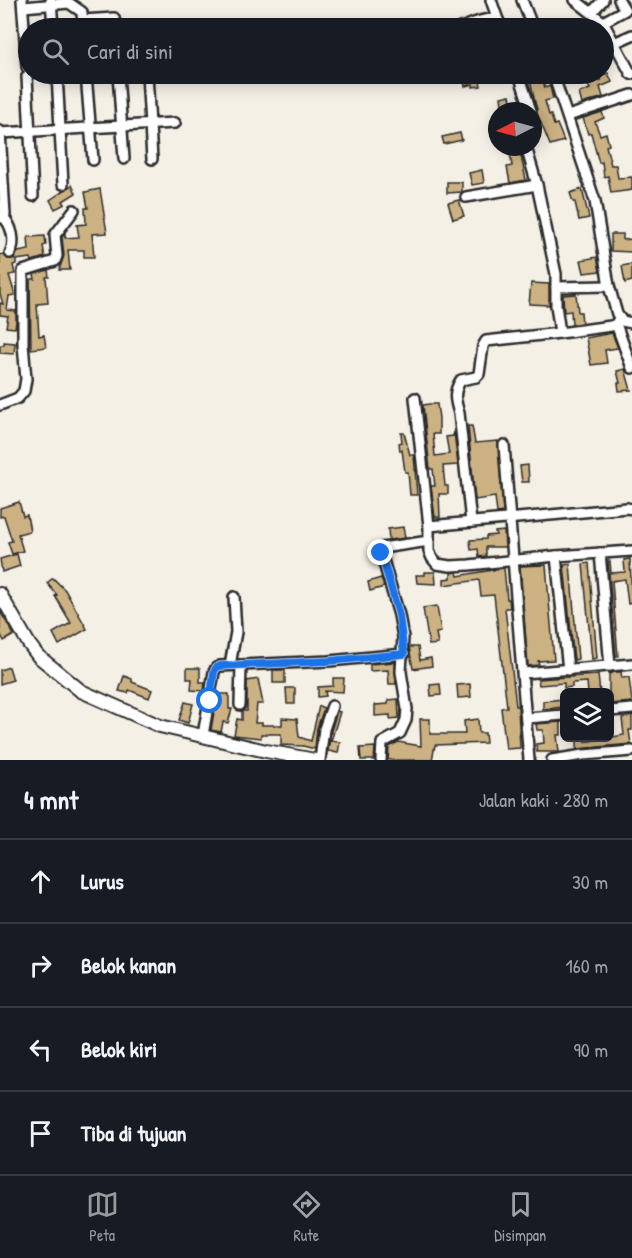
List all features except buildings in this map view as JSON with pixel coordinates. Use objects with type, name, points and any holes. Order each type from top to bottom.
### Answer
[{"type":"street","points":[[491,0],[498,18]]},
{"type":"street","points":[[522,0],[529,18]]},
{"type":"street","points":[[575,0],[599,18]]},
{"type":"street","points":[[592,12],[603,0]]},
{"type":"street","points":[[610,18],[625,10],[620,0]]},
{"type":"street","points":[[51,2],[52,18]]},
{"type":"street","points":[[24,18],[23,3],[51,2],[69,3],[82,12],[82,18]]},
{"type":"street","points":[[632,35],[614,43],[632,73]]},
{"type":"street","points":[[28,84],[33,196]]},
{"type":"street","points":[[58,84],[63,184]]},
{"type":"street","points":[[87,84],[93,160]]},
{"type":"street","points":[[119,84],[124,159]]},
{"type":"street","points":[[148,84],[152,159]]},
{"type":"street","points":[[522,84],[528,102]]},
{"type":"street","points":[[556,84],[595,201],[609,286],[632,368]]},
{"type":"street","points":[[568,117],[632,95]]},
{"type":"street","points":[[10,252],[13,247],[13,237],[8,222],[2,218],[5,215],[0,132],[175,123]]},
{"type":"street","points":[[529,156],[556,274],[560,333]]},
{"type":"street","points":[[466,197],[537,185]]},
{"type":"street","points":[[0,405],[18,398],[24,391],[26,379],[21,277],[23,271],[56,261],[55,235],[74,210]]},
{"type":"street","points":[[556,287],[609,286]]},
{"type":"street","points":[[471,522],[459,413],[455,397],[456,388],[461,380],[476,377],[479,374],[483,346],[486,341],[560,333],[618,321],[632,323]]},
{"type":"street","points":[[416,398],[429,541],[432,558],[437,564],[450,566],[632,551]]},
{"type":"street","points":[[504,445],[524,673],[529,760]]},
{"type":"street","points":[[429,526],[632,509]]},
{"type":"street","points":[[381,760],[382,743],[400,733],[406,720],[407,709],[401,672],[404,654],[399,615],[386,577],[382,548],[429,541]]},
{"type":"street","points":[[600,553],[610,666]]},
{"type":"street","points":[[556,556],[568,670]]},
{"type":"street","points":[[0,594],[38,656],[81,691],[160,726],[315,760]]},
{"type":"street","points":[[230,665],[236,632],[234,597]]},
{"type":"street","points":[[203,735],[216,668],[230,665],[329,661],[404,654]]},
{"type":"street","points":[[524,673],[632,664]]},
{"type":"street","points":[[240,705],[241,665]]},
{"type":"street","points":[[320,760],[324,729],[332,706]]},
{"type":"street","points":[[614,711],[632,709]]},
{"type":"street","points":[[527,718],[560,715]]},
{"type":"street","points":[[552,760],[610,756],[632,751]]},
{"type":"route","points":[[210,701],[214,672],[220,666],[329,661],[404,654],[399,615],[386,577],[381,553]]}]
